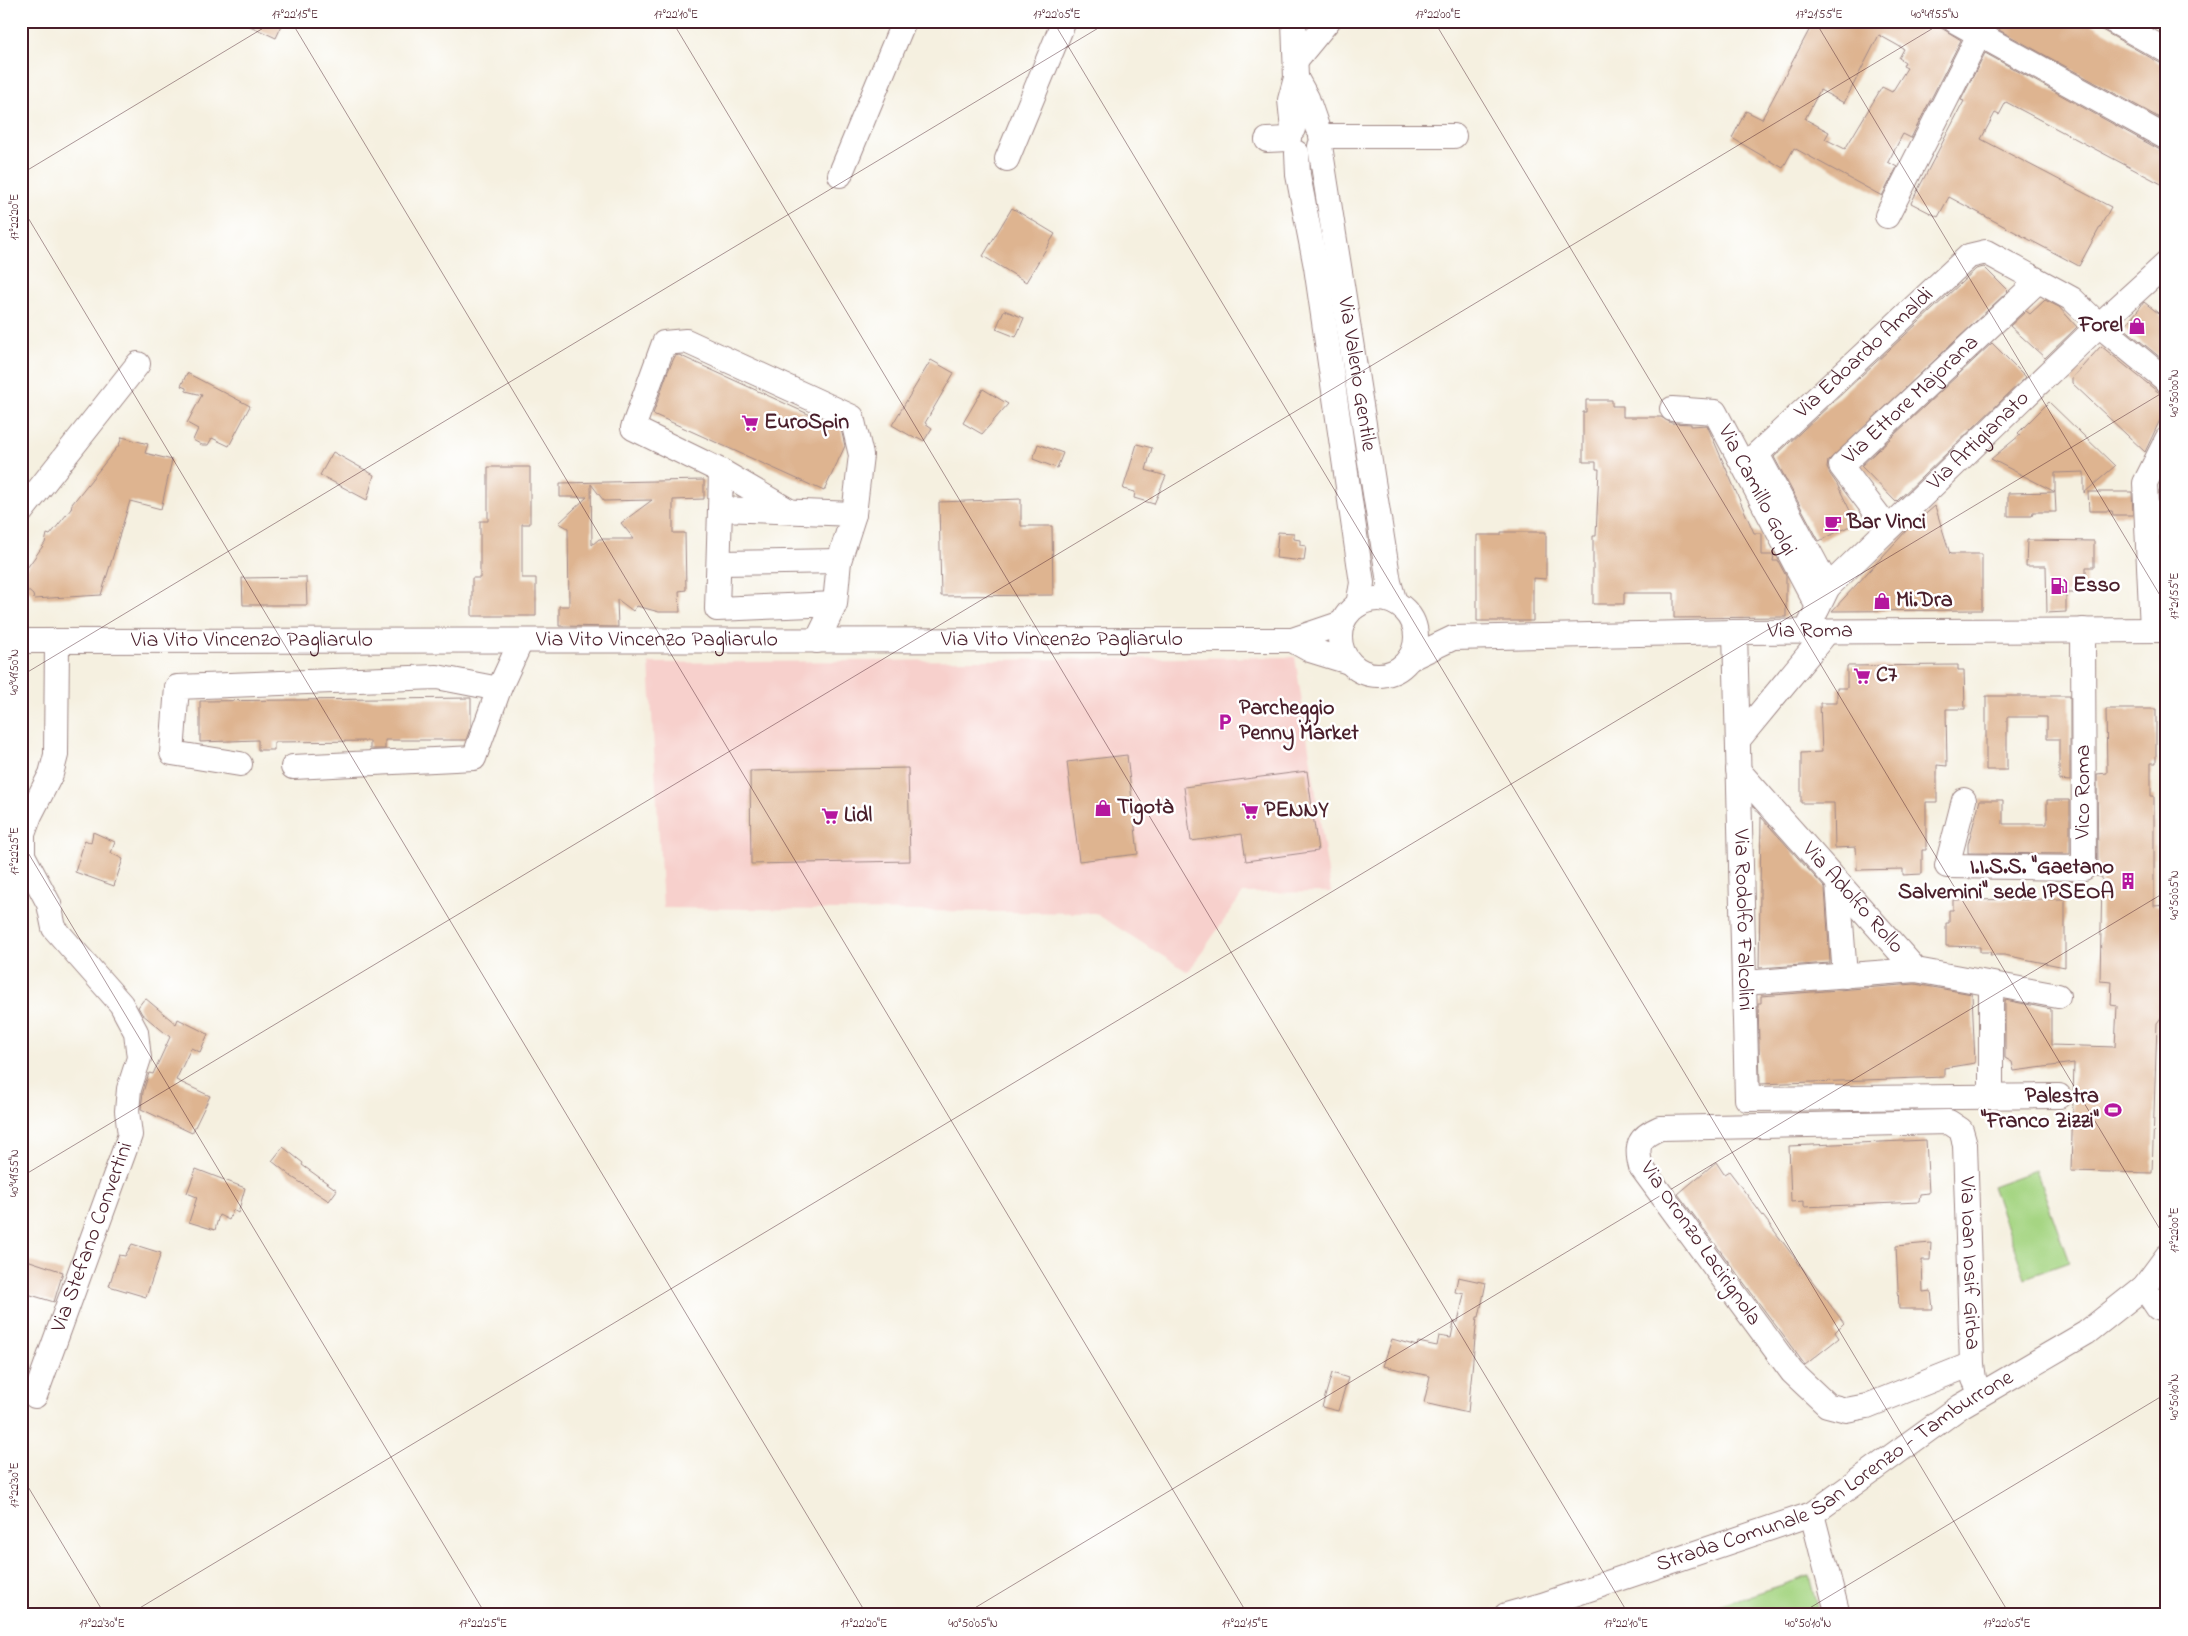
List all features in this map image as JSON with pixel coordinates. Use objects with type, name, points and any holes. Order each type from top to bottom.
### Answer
[{"type":"street","points":[[840,174],[904,21]]},
{"type":"street","points":[[1007,159],[1064,21]]},
{"type":"street","name":"Via Valerio Gentile","points":[[1294,21],[1296,69],[1290,100],[1286,140],[1298,175],[1316,267],[1362,582],[1358,605]]},
{"type":"street","points":[[1296,69],[1328,21]]},
{"type":"street","points":[[1955,21],[1982,28],[2167,138]]},
{"type":"street","points":[[2113,21],[2167,52]]},
{"type":"street","points":[[1887,216],[1982,28]]},
{"type":"street","name":"Via Valerio Gentile","points":[[1296,69],[1308,98],[1319,137],[1389,582],[1395,603]]},
{"type":"street","points":[[1286,140],[1302,155],[1312,154],[1319,137],[1454,136]]},
{"type":"street","name":"Via Edoardo Amaldi","points":[[1823,597],[1757,454],[1969,256],[1986,252],[2072,300],[2099,325],[2167,381]]},
{"type":"street","name":"Via Artigianato","points":[[1816,632],[1823,597],[1888,528],[2099,325],[2167,263]]},
{"type":"street","name":"Via Ettore Majorana","points":[[1888,528],[1842,466],[2038,281]]},
{"type":"street","points":[[790,512],[721,472],[633,428],[664,343],[686,341],[852,417],[860,455],[854,514],[839,561],[835,604],[817,641]]},
{"type":"street","points":[[21,512],[138,364]]},
{"type":"street","name":"Via Camillo Golgi","points":[[1672,408],[1715,412],[1823,597]]},
{"type":"street","points":[[2160,629],[2145,483],[2167,439]]},
{"type":"street","points":[[707,641],[709,618],[717,609],[721,472]]},
{"type":"street","points":[[720,509],[854,514]]},
{"type":"street","points":[[719,563],[839,561]]},
{"type":"street","points":[[1383,599],[1395,603],[1406,611],[1413,622],[1416,634],[1415,647],[1409,659],[1400,668],[1388,674],[1376,676],[1364,673],[1349,662],[1340,647],[1339,635],[1342,623],[1349,612],[1358,605],[1370,600],[1383,599]]},
{"type":"street","points":[[717,609],[835,604]]},
{"type":"street","name":"Via Roma","points":[[1413,622],[1453,638],[1735,632],[2160,629]]},
{"type":"street","name":"Via Vito Vincenzo Pagliarulo","points":[[21,641],[1292,640],[1342,623]]},
{"type":"street","name":"Vico Roma","points":[[1964,800],[1947,866],[2084,868],[2083,630]]},
{"type":"street","name":"Via Rodolfo Falcolini","points":[[1735,632],[1747,1099],[1992,1097]]},
{"type":"street","points":[[1738,740],[1816,632]]},
{"type":"street","name":"Via Roma","points":[[1409,659],[1453,638]]},
{"type":"street","name":"Via Vito Vincenzo Pagliarulo","points":[[1292,640],[1310,650],[1349,662]]},
{"type":"street","name":"Via Stefano Convertini","points":[[35,1396],[130,1135],[127,1111],[129,1089],[139,1058],[136,1032],[121,1004],[54,928],[49,904],[23,855],[23,834],[30,814],[51,774],[56,755],[56,641]]},
{"type":"street","points":[[292,767],[474,758],[499,689],[521,641]]},
{"type":"street","points":[[240,764],[172,753],[177,687],[436,676],[499,689]]},
{"type":"street","name":"Via Adolfo Rollo","points":[[1738,770],[1916,970],[2058,996]]},
{"type":"street","points":[[1838,883],[1845,976]]},
{"type":"street","points":[[1744,983],[1916,970]]},
{"type":"street","points":[[1991,984],[1992,1097],[2059,1096]]},
{"type":"street","name":"Via Oronzo Lacirignola","points":[[1961,1130],[1949,1122],[1660,1128],[1649,1133],[1639,1142],[1637,1154],[1640,1167],[1792,1372],[1827,1406],[1846,1410],[1867,1406],[1972,1364]]},
{"type":"street","name":"Via Ioan Iosif Girba","points":[[1961,1130],[1965,1144],[1972,1364],[1974,1379],[1981,1394]]},
{"type":"street","name":"Strada Comunale San Lorenzo - Tamburrone","points":[[1506,1615],[1542,1605],[1812,1514],[1961,1406],[2086,1333],[2144,1287],[2167,1256]]},
{"type":"street","points":[[2144,1287],[2158,1308],[2167,1312]]},
{"type":"street","points":[[1812,1514],[1838,1615]]},
{"type":"shaded area","points":[[1295,657],[1331,892],[1243,893],[1188,972],[1095,913],[663,908],[649,663]]},
{"type":"green space","points":[[2036,1170],[2069,1262],[2025,1278],[1992,1186]]},
{"type":"green space","points":[[1809,1576],[1819,1615],[1691,1615]]},
{"type":"building","points":[[239,21],[284,21],[276,38]]},
{"type":"building","points":[[1814,21],[1930,21],[1961,40],[1911,138],[1903,134],[1888,162],[1897,167],[1882,196],[1794,148],[1783,168],[1732,138],[1746,111],[1762,119]],"holes":[[[1879,35],[1904,49],[1899,58],[1905,62],[1903,66],[1907,68],[1892,92],[1882,87],[1845,149],[1825,139],[1829,132],[1805,119],[1820,90],[1844,103]]]},
{"type":"building","points":[[2004,21],[2086,21],[2160,63],[2167,65],[2167,122],[1999,30]]},
{"type":"building","points":[[1985,53],[2160,150],[2167,152],[2167,187],[2006,102],[1999,115],[1995,113],[1981,139],[2111,207],[2079,266],[1949,197],[1938,217],[1911,203],[1964,101],[1961,100]]},
{"type":"building","points":[[1012,208],[1055,234],[1026,282],[983,256]]},
{"type":"building","points":[[1984,267],[2008,291],[1828,461],[1827,468],[1856,523],[1819,541],[1774,457],[1976,269]]},
{"type":"building","points":[[2045,300],[2059,307],[2077,327],[2045,358],[2010,326],[2026,311],[2030,314]]},
{"type":"building","points":[[2144,302],[2167,320],[2167,363],[2124,328]]},
{"type":"building","points":[[1004,310],[1024,318],[1016,337],[996,329]]},
{"type":"building","points":[[1992,343],[2026,377],[1896,502],[1861,466]]},
{"type":"building","points":[[2101,346],[2158,392],[2167,394],[2167,405],[2145,452],[2072,383],[2072,378]]},
{"type":"building","name":"EuroSpin","points":[[679,355],[841,429],[845,446],[824,491],[653,414],[668,371],[675,356]]},
{"type":"building","points":[[931,360],[954,373],[925,423],[932,428],[924,441],[917,437],[916,439],[892,425]]},
{"type":"building","points":[[187,373],[250,406],[229,446],[212,438],[208,445],[202,445],[193,440],[198,429],[187,423],[202,395],[186,391],[186,388],[181,386]]},
{"type":"building","points":[[983,389],[1008,404],[982,434],[963,423]]},
{"type":"building","points":[[1586,400],[1612,400],[1612,406],[1623,406],[1623,417],[1661,417],[1671,423],[1691,424],[1691,426],[1707,425],[1754,533],[1762,533],[1762,555],[1774,555],[1773,561],[1778,561],[1786,576],[1786,617],[1674,618],[1674,593],[1624,593],[1624,604],[1593,604],[1593,536],[1596,536],[1599,469],[1596,469],[1596,462],[1583,462],[1583,412],[1586,412]]},
{"type":"building","points":[[2049,402],[2115,466],[2084,493],[2084,472],[2055,473],[2055,492],[1991,459],[2020,435],[2018,433]]},
{"type":"building","points":[[122,437],[148,444],[145,453],[172,460],[161,509],[130,501],[101,595],[34,599],[33,595],[23,586],[24,577],[22,575],[45,543],[47,534],[50,535],[71,509],[72,504],[119,445]]},
{"type":"building","points":[[1038,444],[1063,453],[1057,468],[1033,459]]},
{"type":"building","points":[[1137,444],[1152,448],[1146,470],[1166,476],[1154,504],[1134,498],[1135,492],[1123,489]]},
{"type":"building","points":[[333,452],[374,475],[367,500],[320,475]]},
{"type":"building","points":[[488,467],[530,467],[530,524],[522,524],[522,578],[536,578],[536,616],[472,616],[472,578],[480,578],[480,521],[488,521]]},
{"type":"building","points":[[704,480],[704,499],[673,500],[673,533],[685,533],[686,590],[679,591],[680,612],[659,612],[637,606],[633,611],[617,599],[618,627],[559,626],[559,606],[569,606],[568,528],[559,523],[587,497],[560,497],[560,483]],"holes":[[[591,484],[604,501],[652,500],[621,523],[634,539],[599,539],[592,545]]]},
{"type":"building","points":[[2159,491],[2167,491],[2167,515],[2160,515]]},
{"type":"building","points":[[2055,492],[2056,512],[2033,512],[2032,516],[2008,516],[2008,493]]},
{"type":"building","points":[[2088,492],[2132,492],[2133,515],[2113,515],[2112,511],[2089,511]]},
{"type":"building","points":[[1021,499],[1021,526],[1052,526],[1053,595],[941,596],[939,502]]},
{"type":"building","points":[[1935,506],[1950,554],[1982,554],[1982,610],[1832,611],[1907,530]]},
{"type":"building","points":[[1278,532],[1294,533],[1294,539],[1300,540],[1300,545],[1306,546],[1304,561],[1276,558]]},
{"type":"building","points":[[1501,532],[1546,532],[1546,579],[1533,578],[1533,621],[1477,621],[1477,535],[1501,535]]},
{"type":"building","points":[[2027,540],[2094,541],[2094,567],[2086,567],[2086,593],[2066,593],[2066,612],[2047,613],[2046,566],[2026,566]]},
{"type":"building","points":[[306,577],[307,605],[243,605],[242,578]]},
{"type":"building","points":[[1958,665],[1958,670],[1964,670],[1965,709],[1946,709],[1947,766],[1937,765],[1937,802],[1926,802],[1926,850],[1922,850],[1922,874],[1903,875],[1903,869],[1857,870],[1856,847],[1835,848],[1834,803],[1801,803],[1801,753],[1822,752],[1820,703],[1837,703],[1837,688],[1847,688],[1847,666]]},
{"type":"building","points":[[1986,696],[2070,696],[2070,781],[2059,780],[2059,739],[2047,739],[2047,717],[2007,717],[2007,770],[1986,770]]},
{"type":"building","points":[[471,698],[471,726],[466,740],[385,740],[385,749],[370,749],[370,741],[274,742],[274,750],[258,750],[258,740],[200,742],[200,701]]},
{"type":"building","points":[[2106,709],[2156,709],[2156,763],[2151,763],[2151,796],[2154,796],[2154,906],[2167,905],[2167,1010],[2157,1023],[2152,1173],[2071,1171],[2074,1063],[2014,1071],[2012,1062],[2005,1058],[2005,1000],[2051,1009],[2051,1045],[2115,1047],[2117,1006],[2111,1005],[2112,982],[2100,981],[2102,877],[2095,876],[2098,868],[2097,774],[2107,773]]},
{"type":"building","name":"Tigotà","points":[[1127,755],[1138,854],[1079,861],[1067,762]]},
{"type":"building","name":"Lidl","points":[[908,768],[910,861],[751,864],[750,771]]},
{"type":"building","name":"PENNY","points":[[1307,771],[1318,851],[1246,861],[1242,834],[1191,841],[1184,787]]},
{"type":"building","points":[[1980,800],[2003,800],[2003,824],[2047,824],[2047,800],[2070,800],[2070,854],[1968,853],[1968,844]]},
{"type":"building","points":[[1761,817],[1825,888],[1830,963],[1759,968]]},
{"type":"building","points":[[93,832],[115,842],[111,853],[123,859],[114,886],[75,872],[85,840],[91,843]]},
{"type":"building","points":[[2065,899],[2065,967],[2004,955],[1990,955],[1991,952],[1980,952],[1980,947],[1946,946],[1946,923],[1949,923],[1949,910],[1953,910],[1953,900]]},
{"type":"building","points":[[1915,984],[1972,994],[1975,1063],[1944,1068],[1944,1077],[1760,1084],[1758,1003],[1761,1003],[1761,996]]},
{"type":"building","points":[[145,998],[176,1024],[178,1019],[208,1034],[200,1052],[191,1048],[176,1080],[210,1096],[192,1133],[141,1109],[143,1092],[149,1073],[153,1074],[170,1037],[142,1014],[138,1007]]},
{"type":"building","points":[[1926,1140],[1929,1193],[1920,1194],[1919,1202],[1804,1207],[1804,1201],[1791,1202],[1789,1146]]},
{"type":"building","points":[[283,1147],[303,1163],[302,1165],[337,1190],[329,1201],[292,1177],[272,1161]]},
{"type":"building","points":[[1716,1162],[1724,1174],[1729,1171],[1844,1323],[1835,1332],[1839,1338],[1805,1365],[1678,1194]]},
{"type":"building","points":[[196,1169],[245,1188],[238,1213],[233,1210],[229,1220],[219,1215],[215,1230],[189,1222],[197,1197],[187,1193]]},
{"type":"building","points":[[1931,1243],[1930,1260],[1922,1260],[1923,1292],[1931,1291],[1933,1309],[1899,1309],[1896,1246]]},
{"type":"building","points":[[132,1244],[161,1253],[146,1297],[109,1286],[119,1255],[125,1256]]},
{"type":"building","points":[[21,1258],[63,1272],[54,1302],[21,1292]]},
{"type":"building","points":[[1458,1277],[1486,1283],[1479,1317],[1477,1317],[1468,1413],[1424,1403],[1430,1376],[1383,1366],[1392,1339],[1417,1346],[1418,1342],[1437,1346],[1439,1336],[1451,1338],[1454,1322],[1458,1322],[1464,1294],[1455,1292]]},
{"type":"building","points":[[1332,1373],[1348,1378],[1338,1411],[1322,1407]]},
{"type":"place","name":"Forel","points":[[2137,326]]},
{"type":"place","name":"EuroSpin","points":[[750,423]]},
{"type":"place","name":"Bar Vinci","points":[[1833,523]]},
{"type":"place","name":"Esso","points":[[2059,586]]},
{"type":"place","name":"Mi.Dra","points":[[1882,601]]},
{"type":"place","name":"C7","points":[[1862,676]]},
{"type":"place","name":"Parcheggio Penny Market","points":[[1225,722]]},
{"type":"place","name":"Tigotà","points":[[1103,808]]},
{"type":"place","name":"PENNY","points":[[1250,811]]},
{"type":"place","name":"Lidl","points":[[830,816]]},
{"type":"place","name":"I.I.S.S. \"Gaetano Salvemini\" sede IPSEOA","points":[[2128,881]]},
{"type":"place","name":"Palestra \"Franco Zizzi\"","points":[[2113,1110]]}]
